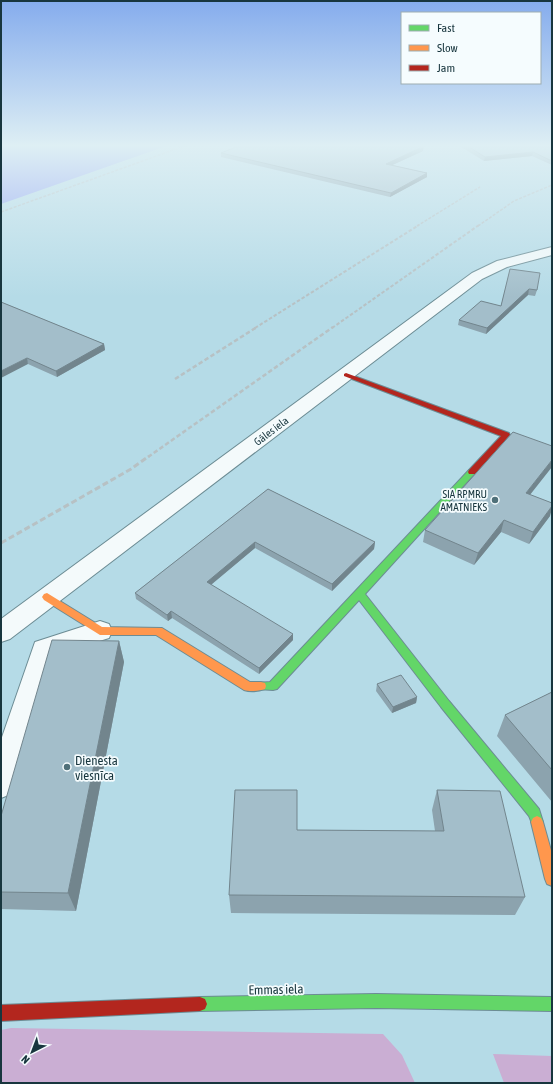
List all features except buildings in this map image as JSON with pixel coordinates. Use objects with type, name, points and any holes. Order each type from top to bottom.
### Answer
[{"type":"street","name":"Gāles iela","points":[[1,632],[477,276],[502,264],[552,251]]},
{"type":"street","points":[[1,784],[44,649],[100,631],[158,630],[248,687],[273,686],[506,435],[346,375]]},
{"type":"street","points":[[358,593],[445,704],[535,813],[552,879]]},
{"type":"street","points":[[47,598],[100,631]]},
{"type":"street","name":"Emmas iela","points":[[1,1013],[273,1001],[407,1000],[552,1004]]},
{"type":"shaded area","points":[[11,1028],[383,1034],[402,1055],[415,1083],[1,1083],[1,1030]]},
{"type":"shaded area","points":[[493,1054],[552,1056],[552,1083],[504,1083]]},
{"type":"water","points":[[1,196],[25,196],[1,204]]},
{"type":"railway","points":[[1,212],[47,196]]},
{"type":"railway","points":[[417,226],[466,196]]},
{"type":"railway","points":[[478,226],[514,201],[527,196]]},
{"type":"railway","points":[[255,328],[419,225]]},
{"type":"railway","points":[[332,328],[479,225]]},
{"type":"railway","points":[[175,379],[257,327]]},
{"type":"railway","points":[[148,457],[333,327]]},
{"type":"railway","points":[[1,543],[131,469],[149,456]]},
{"type":"traffic: fast","points":[[261,686],[273,686],[472,472]]},
{"type":"traffic: fast","points":[[359,593],[445,704],[535,813],[537,822]]},
{"type":"traffic: fast","points":[[200,1004],[288,1001],[552,1004]]},
{"type":"traffic: slow","points":[[47,597],[100,631],[158,631],[248,687],[261,686]]},
{"type":"traffic: slow","points":[[537,822],[552,879]]},
{"type":"traffic: jam","points":[[346,375],[506,435],[472,472]]},
{"type":"traffic: jam","points":[[1,1013],[200,1004]]},
{"type":"place","name":"SIA RPMRU AMATNIEKS","points":[[495,500]]},
{"type":"place","name":"Dienesta viesnīca","points":[[67,767]]}]
